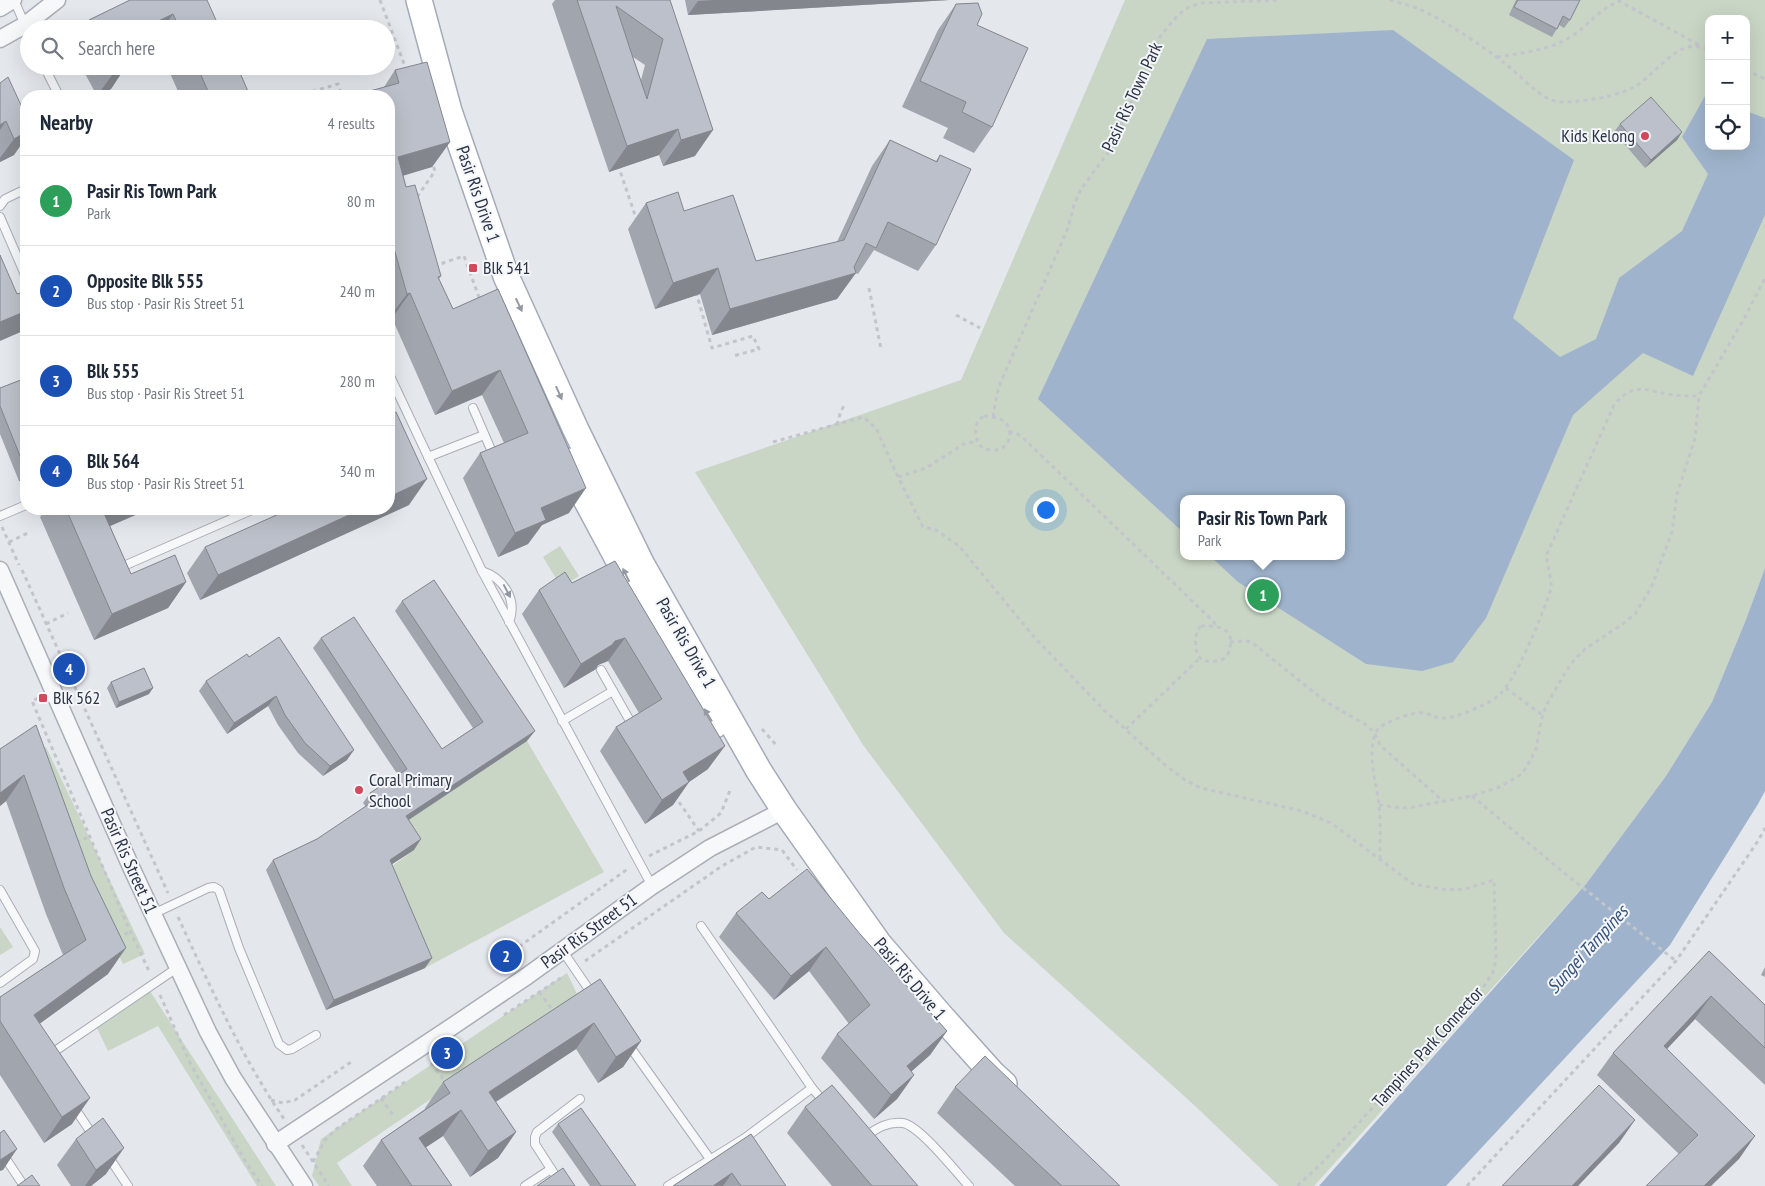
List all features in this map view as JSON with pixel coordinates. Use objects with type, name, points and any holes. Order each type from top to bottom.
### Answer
[{"type":"main road","name":"Pasir Ris Drive 1","points":[[401,0],[437,121],[462,190],[484,261],[514,340],[582,492],[640,603],[777,814],[815,879],[928,1021],[1018,1103]]},
{"type":"main road","name":"Pasir Ris Drive 1","points":[[419,0],[449,111],[506,276],[576,430],[642,565],[759,771],[777,814]]},
{"type":"street","points":[[0,8],[14,0]]},
{"type":"street","points":[[36,20],[57,0]]},
{"type":"street","points":[[0,39],[20,32]]},
{"type":"street","name":"Pasir Ris Street 51","points":[[0,570],[177,968],[208,1032],[233,1078],[304,1186]]},
{"type":"street","name":"Pasir Ris Street 51","points":[[275,1144],[444,1032],[652,886],[710,848],[777,814]]},
{"type":"lane","points":[[14,0],[23,20]]},
{"type":"lane","points":[[48,75],[54,90]]},
{"type":"lane","points":[[0,206],[5,199],[20,192]]},
{"type":"lane","points":[[0,217],[20,262]]},
{"type":"lane","points":[[395,387],[482,571],[652,886]]},
{"type":"lane","points":[[473,408],[492,452]]},
{"type":"lane","points":[[428,457],[484,435]]},
{"type":"lane","points":[[0,516],[20,508]]},
{"type":"lane","points":[[118,568],[231,515]]},
{"type":"lane","points":[[482,571],[502,582],[507,590],[511,598],[512,615],[509,622]]},
{"type":"lane","points":[[601,670],[630,721]]},
{"type":"lane","points":[[562,722],[613,692]]},
{"type":"lane","points":[[153,914],[208,888],[214,887],[219,890],[239,948],[280,1044],[287,1050],[292,1049],[316,1035]]},
{"type":"lane","points":[[0,890],[35,951],[33,959],[0,983]]},
{"type":"lane","points":[[701,926],[812,1088],[831,1110]]},
{"type":"lane","points":[[562,950],[595,998]]},
{"type":"lane","points":[[48,1064],[48,1059],[54,1051],[177,968]]},
{"type":"lane","points":[[624,1038],[710,1159]]},
{"type":"lane","points":[[668,1186],[745,1138],[812,1088]]},
{"type":"lane","points":[[562,1186],[535,1144],[535,1137],[537,1132],[580,1099]]},
{"type":"lane","points":[[70,1101],[128,1186]]},
{"type":"lane","points":[[863,1147],[857,1141],[885,1124],[903,1123],[917,1130],[969,1186]]},
{"type":"lane","points":[[745,1138],[750,1145]]},
{"type":"lane","points":[[0,1150],[24,1186]]},
{"type":"lane","points":[[525,1186],[550,1169]]},
{"type":"path","points":[[380,0],[387,20]]},
{"type":"path","name":"Pasir Ris Town Park","points":[[993,417],[1000,384],[1068,228],[1074,205],[1081,189],[1110,150],[1161,35],[1171,21],[1183,11],[1204,1],[1281,0]]},
{"type":"path","points":[[1390,0],[1419,9],[1450,27],[1497,58],[1543,96],[1556,102],[1569,102],[1612,95],[1634,88],[1674,53],[1689,47],[1700,46]]},
{"type":"path","points":[[1497,58],[1558,44],[1583,27],[1602,9],[1618,0],[1705,48]]},
{"type":"path","points":[[395,40],[406,70]]},
{"type":"path","points":[[1750,72],[1765,79]]},
{"type":"path","points":[[318,90],[338,84],[340,90]]},
{"type":"path","points":[[413,202],[435,171],[430,152]]},
{"type":"path","points":[[616,161],[638,225]]},
{"type":"path","points":[[431,257],[434,266],[464,256],[480,302]]},
{"type":"path","points":[[1379,805],[1404,808],[1471,796],[1497,788],[1520,774],[1532,758],[1536,749],[1542,715],[1574,659],[1634,614],[1651,588],[1672,532],[1677,494],[1695,438],[1699,396],[1745,317],[1765,278]]},
{"type":"path","points":[[694,284],[712,348],[753,336],[758,349],[733,356]]},
{"type":"path","points":[[869,288],[881,349]]},
{"type":"path","points":[[956,316],[980,328]]},
{"type":"path","points":[[1380,860],[1379,805],[1372,751],[1375,734],[1380,726],[1418,713],[1440,718],[1450,718],[1485,704],[1498,696],[1506,688],[1521,660],[1551,589],[1552,582],[1546,562],[1547,554],[1614,405],[1627,392],[1643,388],[1679,396],[1699,396]]},
{"type":"path","points":[[837,426],[845,403]]},
{"type":"path","points":[[984,416],[993,417],[1003,421],[1009,432],[1008,443],[1004,448],[998,450],[982,448],[977,441],[977,422],[984,416]]},
{"type":"path","points":[[774,442],[864,417],[876,428],[923,527],[936,530],[959,546],[1035,638],[1105,711],[1165,765],[1192,785],[1214,792],[1302,811],[1322,818],[1380,860]]},
{"type":"path","points":[[1009,432],[1021,436],[1216,626]]},
{"type":"path","points":[[898,477],[926,468],[964,444],[977,441]]},
{"type":"path","points":[[0,522],[228,1025],[271,1100],[329,1186]]},
{"type":"path","points":[[9,542],[30,532]]},
{"type":"path","points":[[46,624],[68,613]]},
{"type":"path","points":[[1202,626],[1216,626],[1227,630],[1230,642],[1228,656],[1223,660],[1207,661],[1200,658],[1197,650],[1197,629],[1202,626]]},
{"type":"path","points":[[1230,642],[1248,641],[1255,645],[1326,702],[1362,722],[1375,734],[1380,744],[1444,802]]},
{"type":"path","points":[[1126,729],[1200,658]]},
{"type":"path","points":[[1506,688],[1542,715]]},
{"type":"path","points":[[53,692],[32,701],[89,837],[190,1063],[244,1159],[262,1186]]},
{"type":"path","points":[[506,956],[638,861],[699,831],[721,814],[731,788]]},
{"type":"path","points":[[1471,796],[1563,872],[1676,961]]},
{"type":"path","points":[[678,802],[699,831]]},
{"type":"path","points":[[1467,1186],[1676,961],[1765,828]]},
{"type":"path","points":[[72,843],[89,837]]},
{"type":"path","name":"Tampines Park Connector","points":[[1297,1186],[1320,1165],[1487,983],[1494,970],[1496,956],[1494,880],[1465,888],[1436,889],[1413,884],[1380,860]]},
{"type":"path","points":[[501,1017],[574,969],[722,866]]},
{"type":"path","points":[[117,939],[130,931]]},
{"type":"path","points":[[424,1068],[439,1058]]},
{"type":"path","points":[[271,1100],[283,1103],[295,1100],[354,1060]]},
{"type":"path","points":[[431,1063],[449,1087]]},
{"type":"path","points":[[313,1162],[325,1140],[335,1130],[410,1078]]},
{"type":"path","points":[[381,1098],[393,1115]]},
{"type":"green space","points":[[1125,0],[1765,0],[1765,568],[1745,622],[1712,702],[1666,776],[1586,884],[1314,1186],[1279,1186],[1194,1105],[1004,933],[863,745],[695,472],[961,380]]},
{"type":"green space","points":[[560,546],[579,576],[561,587],[543,557]]},
{"type":"green space","points":[[527,741],[604,872],[425,968],[384,872],[414,850],[399,826]]},
{"type":"green space","points":[[46,747],[145,954],[123,964],[24,758]]},
{"type":"green space","points":[[0,927],[13,947],[0,955]]},
{"type":"green space","points":[[567,973],[579,998],[337,1163],[352,1186],[319,1186],[312,1176],[321,1139]]},
{"type":"green space","points":[[148,988],[276,1186],[257,1186],[158,1026],[108,1051],[95,1024]]},
{"type":"water","points":[[1393,30],[1574,160],[1513,318],[1560,357],[1596,339],[1619,278],[1682,231],[1708,174],[1682,137],[1705,96],[1705,150],[1750,150],[1750,112],[1765,118],[1765,215],[1693,376],[1643,353],[1573,415],[1486,618],[1453,662],[1422,671],[1366,664],[1238,582],[1214,560],[1345,560],[1345,495],[1180,495],[1180,529],[1038,399],[1207,39]]},
{"type":"water","name":"Sungei Tampines","points":[[1765,568],[1765,791],[1670,945],[1446,1186],[1319,1186],[1586,884],[1666,776],[1712,702]]},
{"type":"building","points":[[130,0],[207,0],[216,20],[176,20],[173,14],[161,20],[89,20]]},
{"type":"building","points":[[577,0],[670,0],[713,130],[681,140],[678,129],[627,146]],"holes":[[[616,6],[663,39],[647,99]]]},
{"type":"building","points":[[1518,0],[1580,0],[1570,20],[1563,16],[1557,29],[1514,7]]},
{"type":"building","points":[[978,3],[982,14],[977,25],[1028,48],[992,127],[962,112],[966,102],[920,81],[956,4]]},
{"type":"building","points":[[427,62],[450,142],[398,157],[406,187],[415,185],[441,276],[438,277],[453,309],[498,289],[586,488],[541,508],[546,520],[515,533],[480,453],[528,433],[500,370],[452,391],[410,293],[407,294],[395,252],[395,90],[374,90],[399,83],[395,70]]},
{"type":"building","points":[[201,75],[241,75],[247,90],[207,90]]},
{"type":"building","points":[[8,77],[20,103],[20,136],[14,139],[6,121],[0,125],[0,83]]},
{"type":"building","name":"Kids Kelong","points":[[1651,97],[1682,132],[1651,160],[1620,124]]},
{"type":"building","points":[[890,140],[937,162],[940,155],[971,169],[936,245],[888,222],[876,248],[866,243],[854,267],[856,273],[730,309],[718,268],[673,283],[646,203],[678,192],[684,211],[733,195],[756,261],[844,240]]},
{"type":"building","points":[[0,255],[17,294],[20,293],[20,314],[0,322]]},
{"type":"building","points":[[20,380],[20,456],[0,406],[0,388]]},
{"type":"building","points":[[395,412],[427,479],[395,494]]},
{"type":"building","points":[[69,515],[105,515],[131,574],[175,555],[186,582],[112,614]]},
{"type":"building","points":[[277,515],[349,515],[218,575],[205,547]]},
{"type":"building","points":[[615,561],[725,746],[683,772],[689,782],[662,800],[616,727],[662,699],[625,638],[615,641],[612,645],[581,664],[539,590],[565,572],[572,583]]},
{"type":"building","points":[[434,580],[535,731],[406,816],[421,839],[390,860],[432,958],[334,1000],[273,860],[317,839],[375,800],[370,793],[407,769],[321,638],[354,617],[442,749],[483,722],[402,601]]},
{"type":"building","points":[[279,637],[354,750],[330,766],[305,743],[285,715],[276,696],[234,723],[206,681],[247,654],[249,657]]},
{"type":"building","points":[[144,668],[153,688],[119,702],[111,682]]},
{"type":"building","points":[[36,725],[91,876],[126,948],[34,1015],[90,1098],[62,1117],[0,1021],[0,997],[86,940],[64,888],[24,775],[0,793],[0,749]]},
{"type":"building","points":[[807,869],[860,934],[947,1031],[907,1066],[914,1075],[891,1095],[837,1034],[870,1005],[826,947],[791,976],[736,913],[762,892],[769,899]]},
{"type":"building","points":[[1709,951],[1765,1005],[1765,1048],[1711,996],[1664,1046],[1755,1136],[1704,1186],[1646,1186],[1698,1135],[1613,1053]]},
{"type":"building","points":[[600,979],[641,1041],[616,1057],[594,1023],[489,1092],[516,1132],[488,1151],[461,1110],[419,1138],[452,1186],[412,1186],[381,1140],[450,1093],[443,1082]]},
{"type":"building","points":[[985,1056],[1120,1186],[1062,1186],[955,1087]]},
{"type":"building","points":[[832,1085],[918,1186],[872,1186],[805,1107]]},
{"type":"building","points":[[1599,1085],[1635,1120],[1572,1186],[1502,1186]]},
{"type":"building","points":[[581,1108],[636,1186],[601,1186],[558,1124]]},
{"type":"building","points":[[103,1118],[124,1148],[96,1170],[76,1139]]},
{"type":"building","points":[[4,1130],[17,1149],[0,1160],[0,1133]]},
{"type":"building","points":[[751,1134],[786,1186],[741,1186],[732,1173],[713,1186],[673,1186]]},
{"type":"building","points":[[563,1168],[575,1186],[537,1186]]},
{"type":"building","points":[[32,1175],[40,1186],[17,1186]]},
{"type":"place","name":"Kids Kelong","points":[[1645,136]]},
{"type":"place","name":"Blk 541","points":[[473,268]]},
{"type":"place","name":"Pasir Ris Town Park","points":[[1263,595]]},
{"type":"place","name":"Blk 564","points":[[69,669]]},
{"type":"place","name":"Blk 562","points":[[43,698]]},
{"type":"place","name":"Coral Primary School","points":[[359,790]]},
{"type":"place","name":"Opposite Blk 555","points":[[506,956]]},
{"type":"place","name":"Blk 555","points":[[447,1053]]}]
